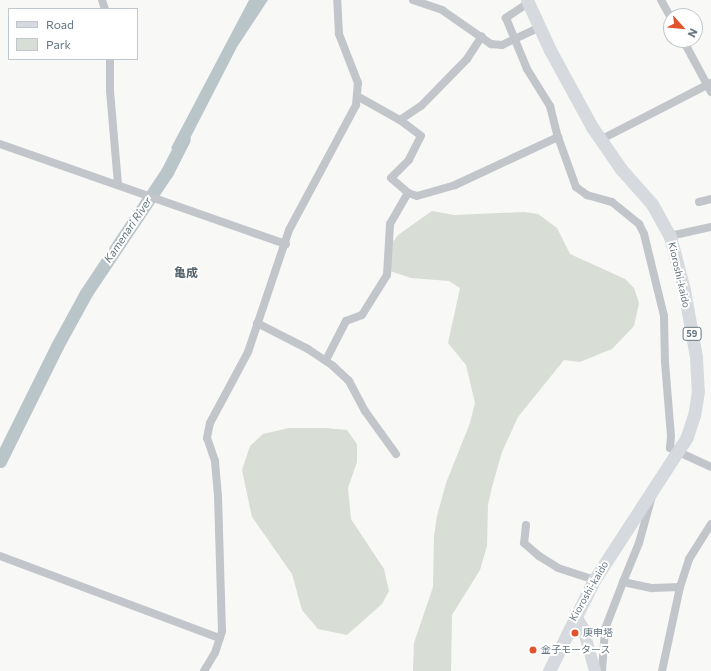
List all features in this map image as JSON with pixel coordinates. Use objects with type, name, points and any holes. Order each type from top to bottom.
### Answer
[{"type":"main road","name":"Kioroshi-kaido","points":[[528,2],[574,96],[600,140],[621,170],[652,204],[670,236],[684,290],[696,357],[698,391],[690,428],[677,454],[594,580],[575,615],[549,671]]},
{"type":"street","points":[[204,671],[215,653],[222,631],[218,496],[215,461],[207,438],[210,423],[248,352],[286,244],[289,230],[356,105],[358,84],[339,34],[337,0]]},
{"type":"street","points":[[413,0],[442,10],[492,44],[502,46],[540,27]]},
{"type":"street","points":[[528,2],[506,18],[527,69],[550,106],[558,137],[576,187],[587,195],[612,202],[639,224],[644,234],[664,316],[665,362],[672,436],[670,448],[677,454],[711,467]]},
{"type":"street","points":[[400,120],[421,106],[468,59],[482,36]]},
{"type":"street","points":[[688,48],[709,84],[711,92]]},
{"type":"street","points":[[110,60],[110,91],[118,185]]},
{"type":"street","points":[[600,140],[709,84]]},
{"type":"street","points":[[357,96],[400,120],[422,136],[409,160],[391,178],[408,193],[418,196],[454,185],[558,137]]},
{"type":"street","points":[[0,144],[286,244]]},
{"type":"street","points":[[326,360],[346,321],[362,315],[387,275],[390,224],[408,193]]},
{"type":"street","points":[[699,202],[711,199]]},
{"type":"street","points":[[670,236],[711,227]]},
{"type":"street","points":[[257,323],[326,360],[349,381],[365,411],[396,454]]},
{"type":"street","points":[[602,671],[604,629],[639,543],[653,490]]},
{"type":"street","points":[[662,671],[680,587],[689,559],[711,524]]},
{"type":"street","points":[[526,525],[524,543],[539,556],[558,568],[594,580]]},
{"type":"street","points":[[0,556],[219,638]]},
{"type":"street","points":[[623,582],[652,588],[680,587]]},
{"type":"street","points":[[575,615],[583,628],[595,671]]},
{"type":"green space","points":[[432,211],[454,215],[524,212],[538,214],[557,228],[570,254],[625,279],[634,288],[639,303],[634,326],[612,349],[580,362],[564,360],[518,417],[502,452],[492,487],[488,505],[487,546],[480,570],[452,615],[451,671],[413,671],[414,643],[433,587],[434,536],[437,516],[446,483],[470,423],[475,403],[466,365],[448,343],[460,288],[449,281],[411,278],[387,270],[389,247],[398,235]]},
{"type":"green space","points":[[289,428],[325,428],[347,430],[357,444],[357,462],[348,488],[351,519],[384,569],[389,591],[382,604],[347,635],[318,629],[302,610],[292,574],[252,517],[242,470],[250,446],[263,434]]},
{"type":"shaded area","points":[[249,0],[268,0],[237,47],[181,156],[171,148]]},
{"type":"waterway","name":"Kamenari River","points":[[0,461],[57,346],[86,293],[167,172],[184,139]]},
{"type":"place","name":"庚申塔","points":[[575,633]]},
{"type":"place","name":"金子モータース","points":[[533,650]]},
{"type":"district","name":"亀成","points":[[186,273]]}]
